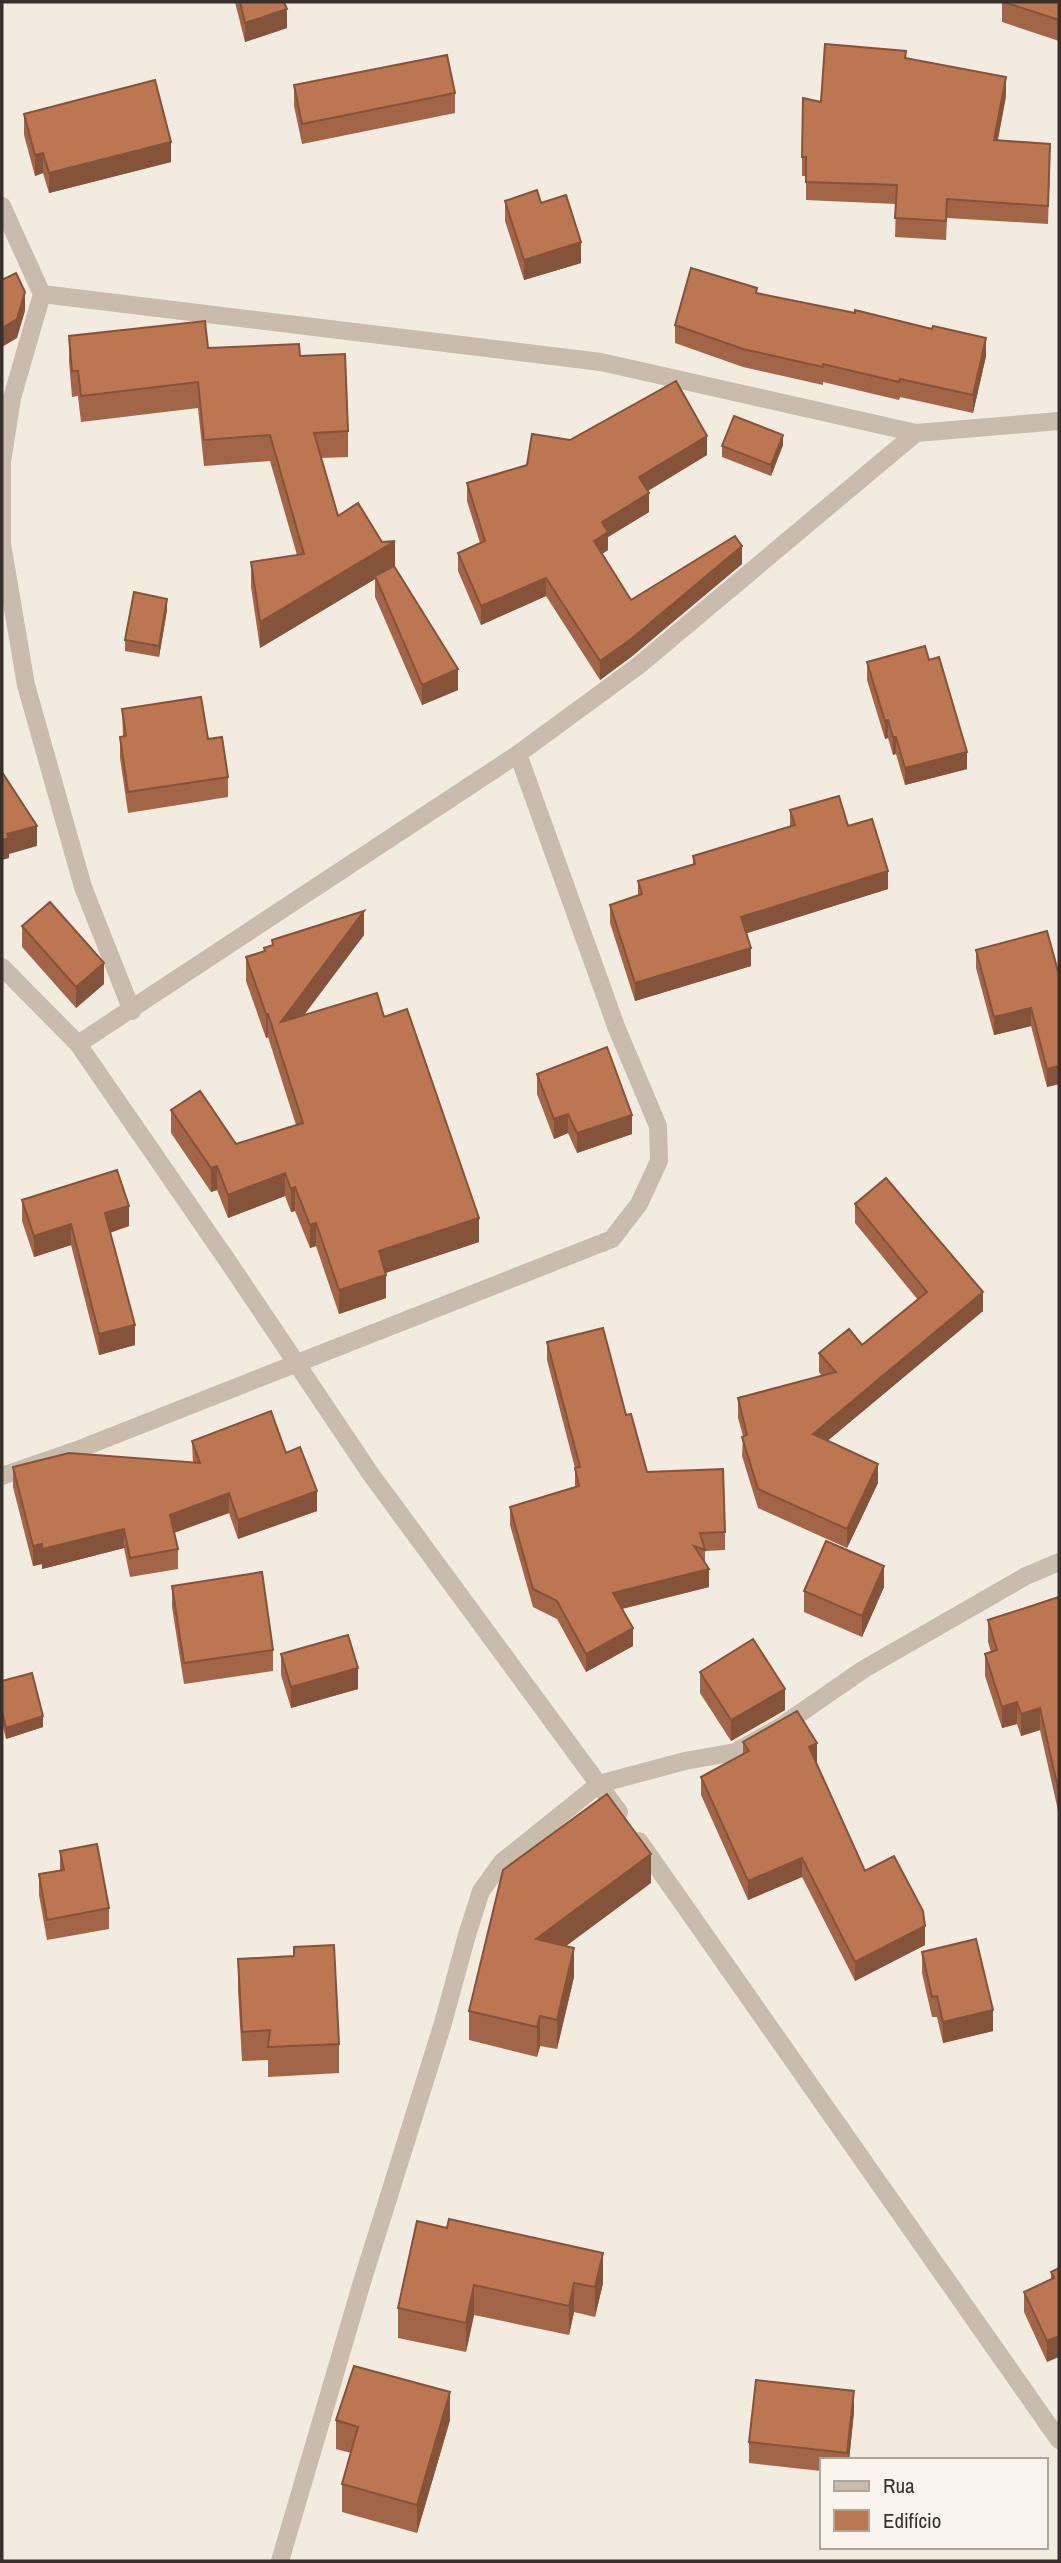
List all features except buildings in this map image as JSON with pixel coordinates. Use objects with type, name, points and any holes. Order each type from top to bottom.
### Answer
[{"type":"street","points":[[2,206],[42,294],[12,398],[2,462],[2,544],[26,685],[83,887],[132,1011]]},
{"type":"street","points":[[42,294],[601,362],[916,433],[1059,421]]},
{"type":"street","points":[[78,1044],[132,1011],[518,754],[638,666],[916,433]]},
{"type":"street","points":[[2,1476],[77,1450],[612,1239],[639,1204],[659,1161],[658,1126],[617,1030],[518,754]]},
{"type":"street","points":[[2,967],[78,1044],[370,1473],[599,1784],[1059,2440]]},
{"type":"street","points":[[280,2561],[481,1891],[502,1863],[599,1784],[685,1761],[735,1752],[780,1727],[864,1669],[1026,1576],[1059,1562]]}]
